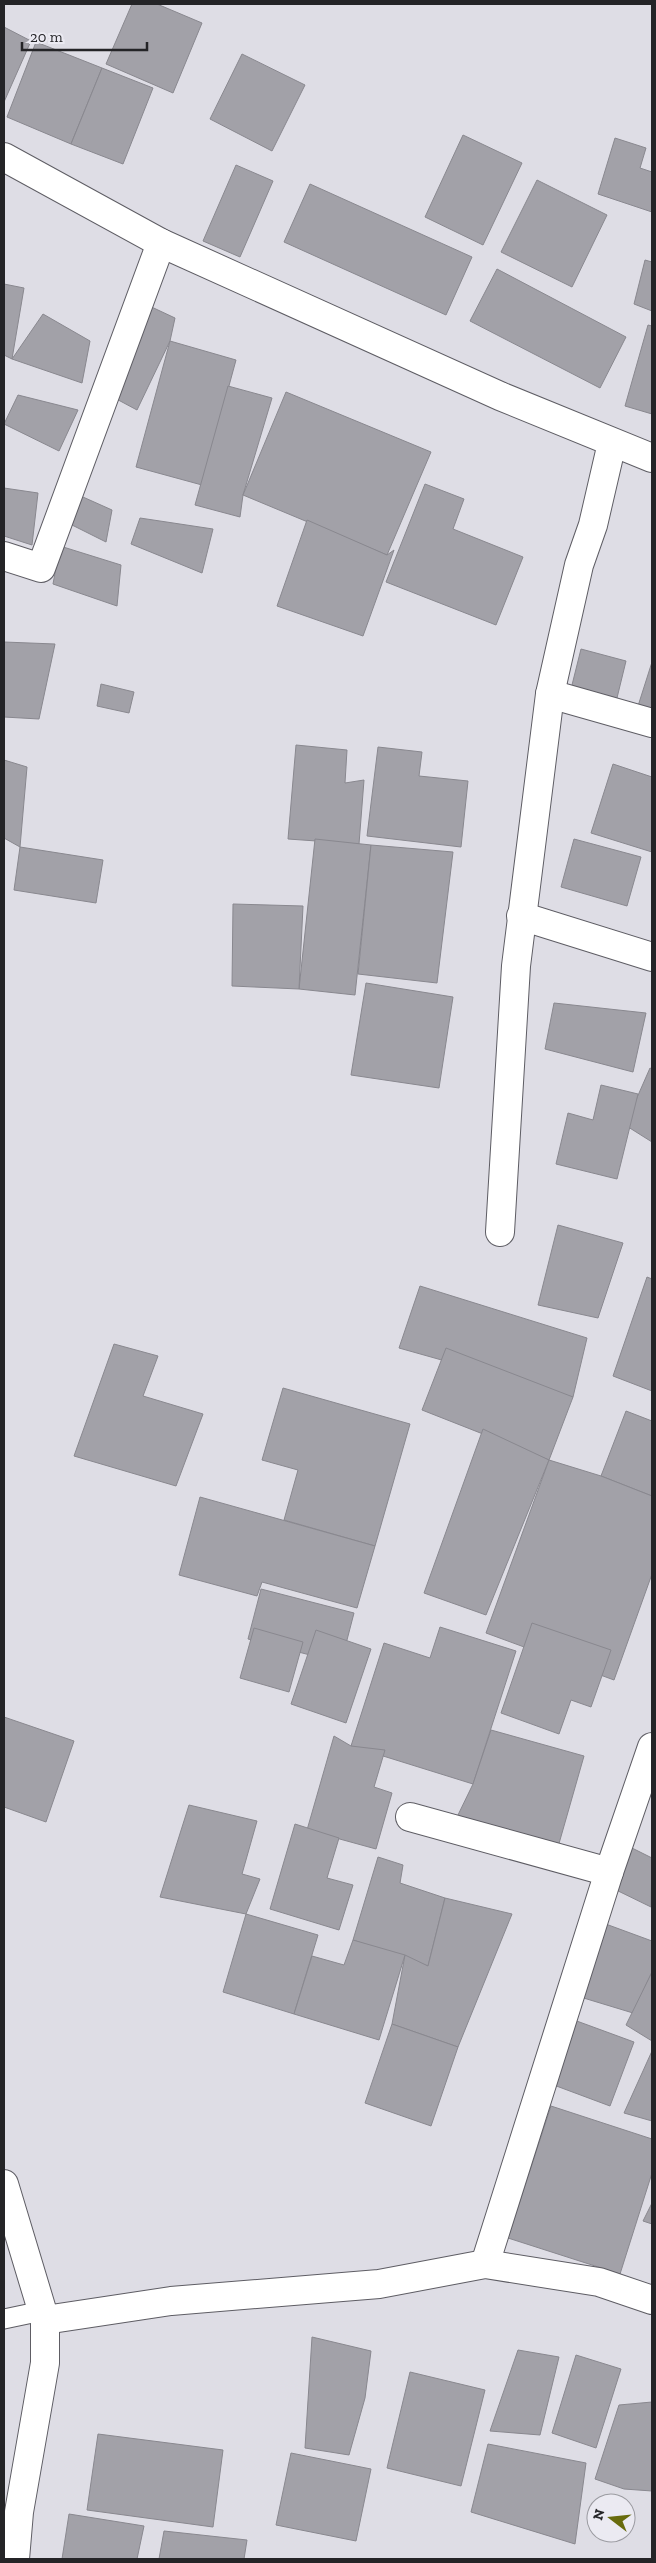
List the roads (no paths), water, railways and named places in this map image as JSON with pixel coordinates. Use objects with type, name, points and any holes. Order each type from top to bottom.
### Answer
[{"type":"street","points":[[4,157],[161,242],[500,396],[652,458]]},
{"type":"street","points":[[4,556],[41,568],[161,242]]},
{"type":"street","points":[[500,1232],[521,916],[550,694],[580,566],[612,443]]},
{"type":"street","points":[[550,694],[652,723]]},
{"type":"street","points":[[521,916],[652,957]]},
{"type":"street","points":[[485,2264],[609,1872],[652,1747]]},
{"type":"street","points":[[410,1817],[609,1872]]},
{"type":"street","points":[[4,2184],[44,2316],[45,2363],[19,2512],[15,2559]]},
{"type":"street","points":[[44,2316],[171,2301],[379,2284],[485,2264],[599,2282],[652,2300]]},
{"type":"lane","points":[[4,2319],[44,2316]]}]
